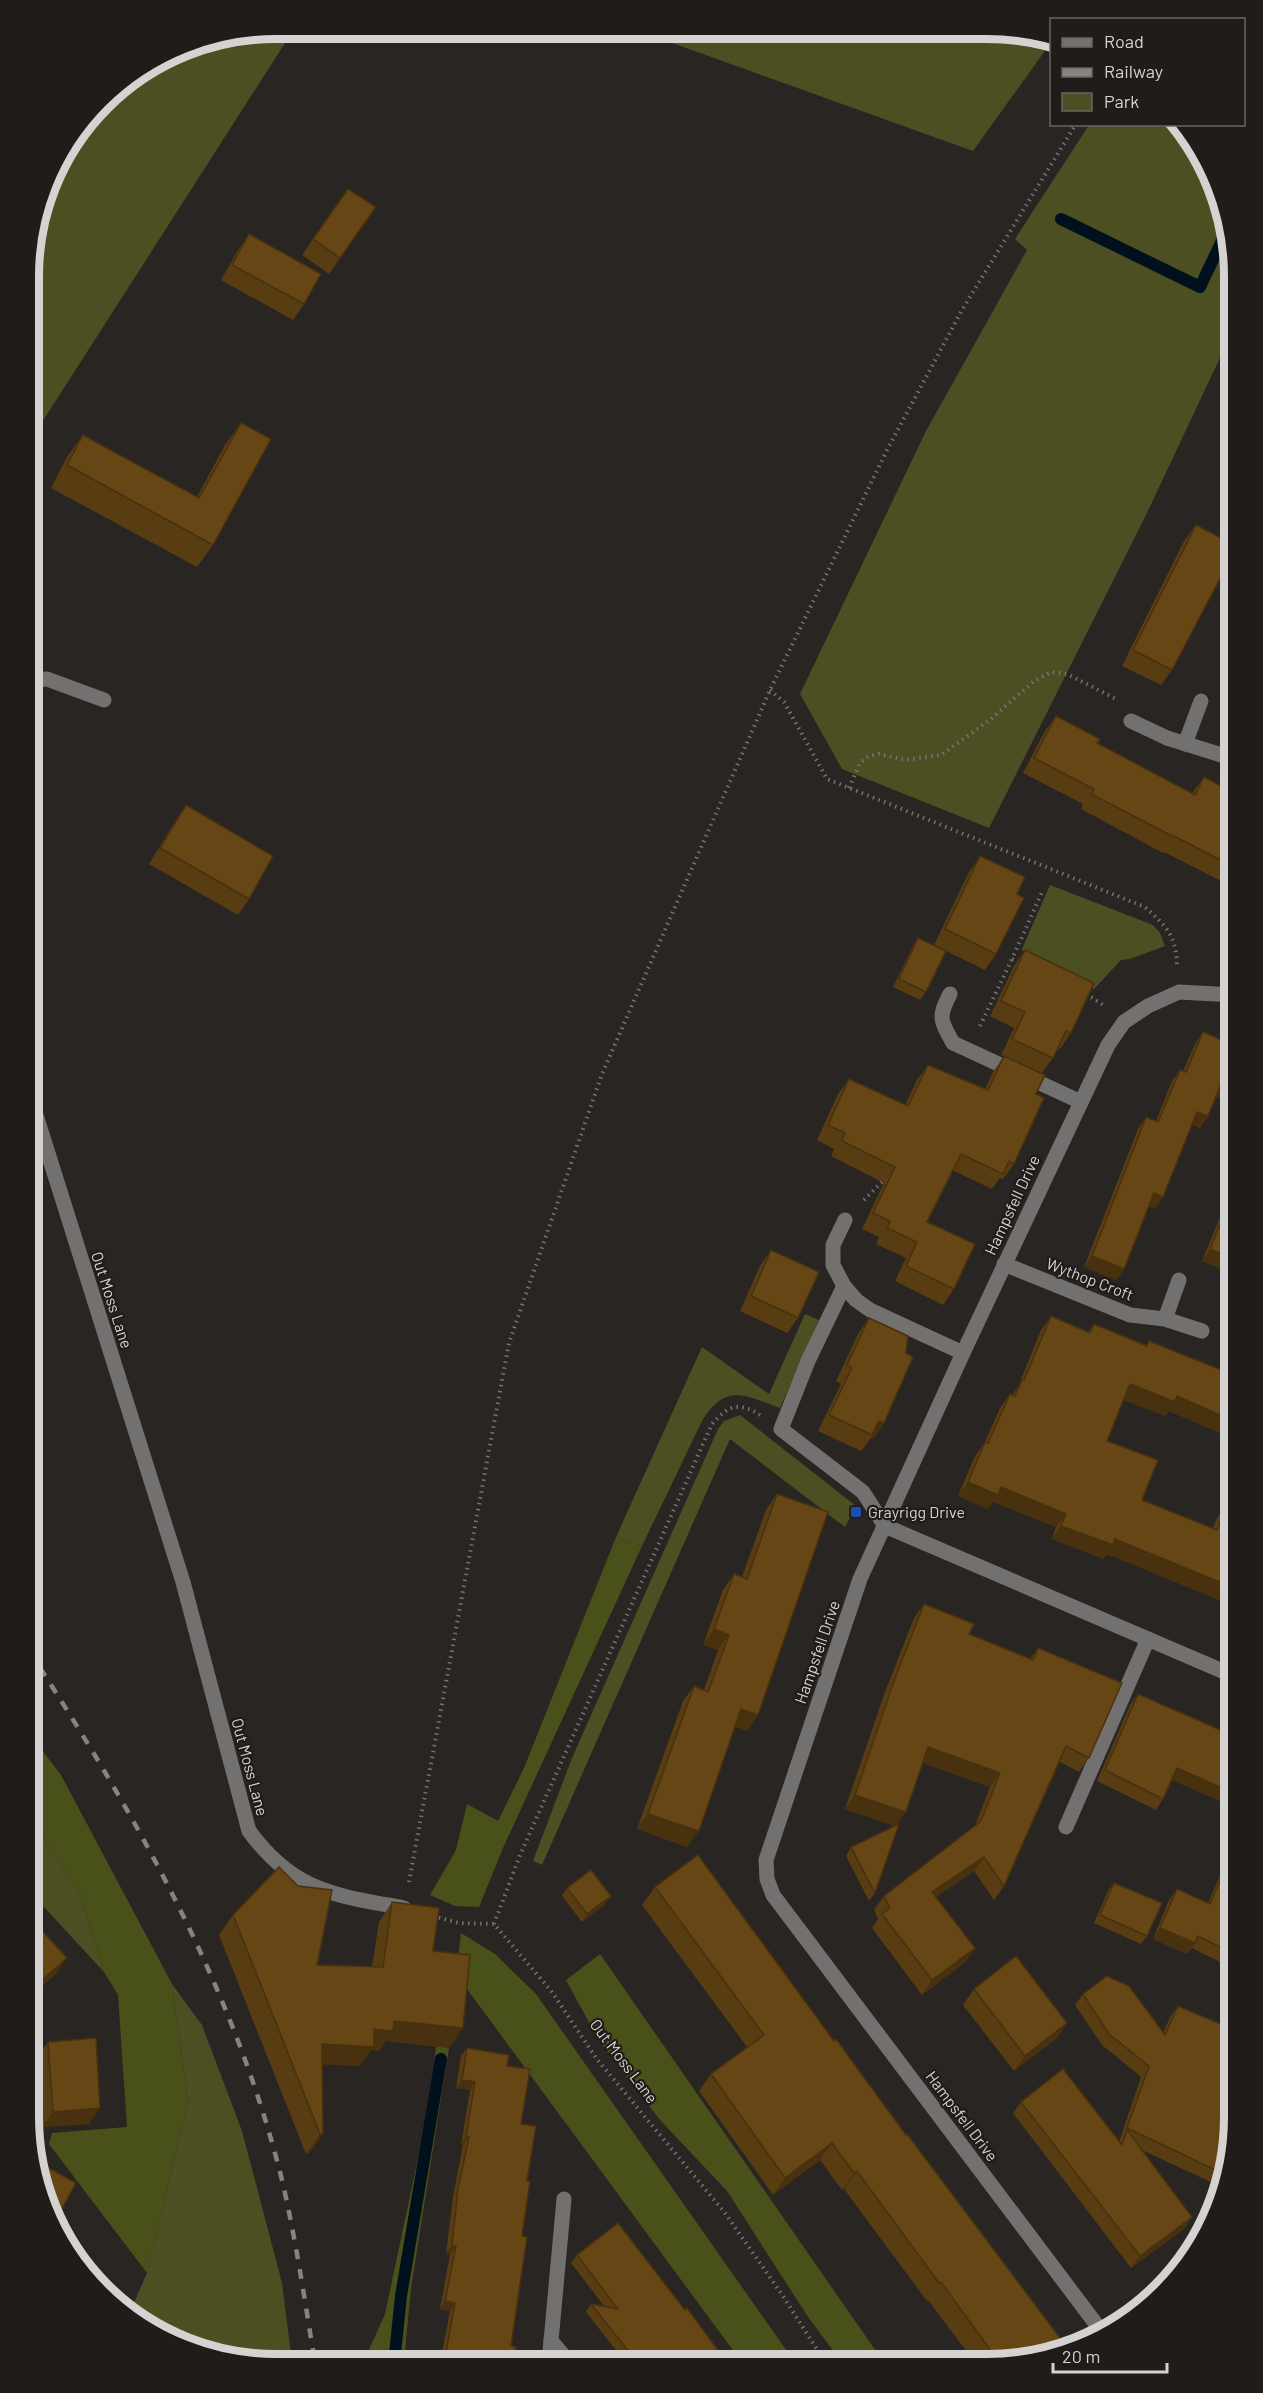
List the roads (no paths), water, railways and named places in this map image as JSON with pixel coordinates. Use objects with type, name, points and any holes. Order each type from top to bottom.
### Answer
[{"type":"street","points":[[39,680],[48,680],[104,700]]},
{"type":"street","points":[[1185,744],[1201,701]]},
{"type":"street","points":[[1131,721],[1167,738],[1224,756]]},
{"type":"street","name":"Hampsfell Drive","points":[[1098,2327],[773,1895],[767,1879],[766,1860],[860,1579],[1004,1264],[1108,1045],[1124,1022],[1148,1006],[1179,992],[1224,994]]},
{"type":"street","points":[[950,994],[941,1012],[944,1028],[953,1043],[1081,1102]]},
{"type":"street","name":"Out Moss Lane","points":[[39,1125],[183,1582],[249,1831],[266,1854],[290,1874],[315,1888],[347,1898],[404,1908]]},
{"type":"street","points":[[845,1220],[833,1245],[833,1265],[844,1286],[856,1300],[870,1310],[963,1353]]},
{"type":"street","name":"Wythop Croft","points":[[1004,1264],[1130,1315],[1165,1319],[1202,1331]]},
{"type":"street","points":[[1165,1319],[1179,1280]]},
{"type":"street","points":[[844,1286],[808,1361],[781,1429],[863,1492],[885,1526],[1224,1672]]},
{"type":"street","points":[[1066,1827],[1148,1639]]},
{"type":"street","points":[[550,2354],[564,2199]]},
{"type":"street","points":[[551,2341],[562,2354]]},
{"type":"waterway","points":[[1061,219],[1200,287],[1221,242]]},
{"type":"waterway","points":[[395,2354],[401,2296],[441,2059]]},
{"type":"railway","points":[[39,1666],[144,1840],[210,1972],[238,2040],[262,2109],[282,2180],[314,2354]]},
{"type":"place","name":"Grayrigg Drive","points":[[856,1512]]}]
